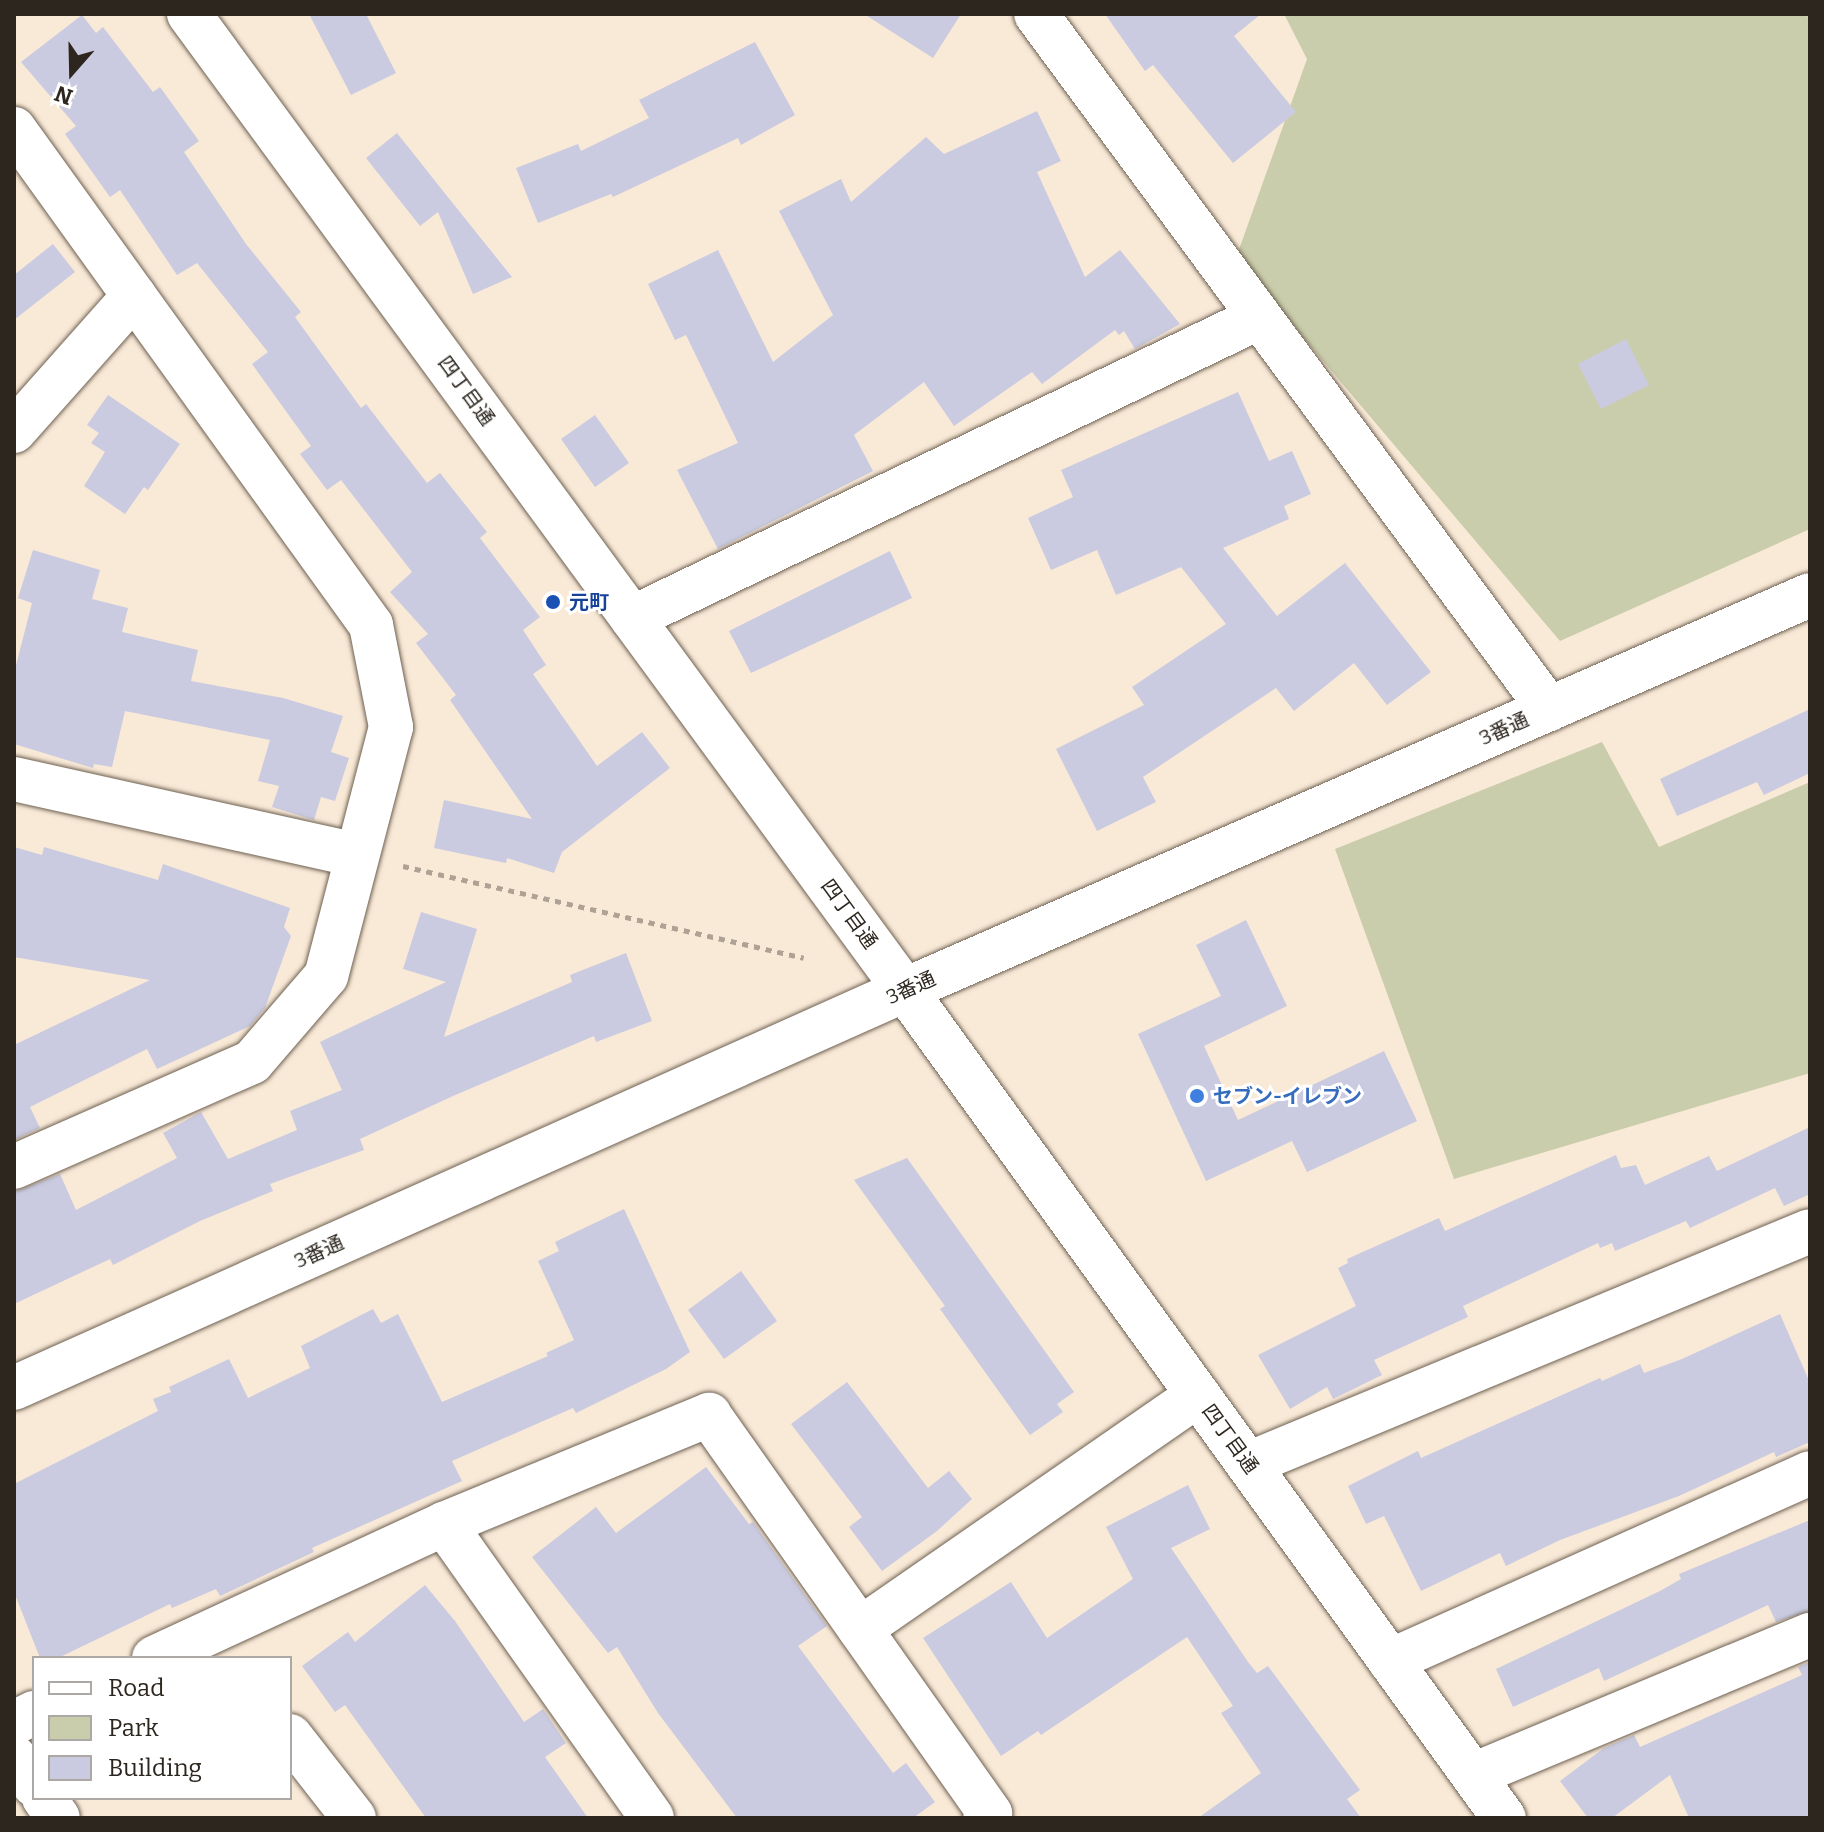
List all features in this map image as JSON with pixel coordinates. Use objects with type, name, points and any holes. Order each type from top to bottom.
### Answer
[{"type":"street","name":"四丁目通","points":[[189,14],[905,990],[1504,1818]]},
{"type":"street","points":[[1036,14],[1549,709]]},
{"type":"street","points":[[14,129],[371,625],[391,727],[326,976],[252,1062],[14,1167]]},
{"type":"street","points":[[14,431],[134,296]]},
{"type":"street","points":[[632,618],[1260,317]]},
{"type":"street","name":"3番通","points":[[14,1388],[905,990],[1810,595]]},
{"type":"street","points":[[14,779],[357,855]]},
{"type":"street","points":[[1248,1464],[1804,1244]]},
{"type":"street","points":[[860,1629],[1198,1395]]},
{"type":"street","points":[[164,1656],[220,1645],[444,1524],[709,1415],[990,1814],[985,1818]]},
{"type":"street","points":[[1390,1661],[1810,1473]]},
{"type":"street","points":[[444,1524],[652,1818]]},
{"type":"street","points":[[1473,1775],[1810,1635]]},
{"type":"street","points":[[14,1723],[32,1714]]},
{"type":"street","points":[[292,1739],[354,1818]]},
{"type":"street","points":[[14,1757],[32,1782]]},
{"type":"street","points":[[45,1800],[58,1818]]},
{"type":"path","points":[[357,855],[804,958]]},
{"type":"green space","points":[[1284,14],[1806,14],[1810,20],[1810,529],[1560,641],[1236,258],[1307,59]]},
{"type":"green space","points":[[1602,742],[1659,847],[1810,782],[1810,1073],[1454,1179],[1335,849]]},
{"type":"building","points":[[309,14],[366,14],[396,73],[351,95]]},
{"type":"building","points":[[864,14],[961,14],[933,58]]},
{"type":"building","points":[[1105,14],[1261,14],[1234,36],[1296,112],[1233,163],[1153,65],[1145,71]]},
{"type":"building","points":[[82,15],[96,33],[103,27],[153,92],[160,87],[199,141],[184,152],[246,244],[301,312],[295,317],[361,408],[366,404],[427,483],[440,473],[487,532],[480,538],[540,617],[523,630],[546,665],[533,674],[597,766],[642,732],[670,768],[562,852],[554,873],[507,858],[506,863],[434,848],[444,800],[532,819],[450,700],[456,695],[416,643],[428,634],[390,592],[412,572],[341,480],[327,490],[300,454],[311,446],[252,364],[268,352],[197,263],[177,275],[120,190],[110,197],[65,134],[76,126],[21,62]]},
{"type":"building","points":[[755,42],[795,115],[741,145],[738,138],[613,197],[611,194],[538,223],[516,168],[578,144],[581,151],[649,118],[639,100]]},
{"type":"building","points":[[1037,111],[1061,161],[1037,172],[1085,277],[1120,250],[1180,324],[1135,349],[1124,331],[1119,335],[1115,330],[1042,384],[1032,372],[954,426],[924,382],[854,435],[873,471],[718,549],[677,470],[738,443],[686,335],[675,340],[648,284],[718,250],[773,362],[833,315],[779,211],[841,179],[851,202],[926,137],[944,154]]},
{"type":"building","points":[[397,133],[512,277],[473,294],[438,212],[420,226],[366,158]]},
{"type":"building","points":[[53,244],[75,272],[14,320],[14,275]]},
{"type":"building","points":[[1626,339],[1649,385],[1601,409],[1578,364]]},
{"type":"building","points":[[1238,392],[1269,461],[1292,451],[1311,494],[1284,506],[1289,519],[1223,548],[1277,616],[1345,563],[1431,672],[1387,705],[1354,663],[1294,711],[1276,688],[1143,777],[1156,802],[1097,831],[1056,749],[1144,705],[1132,687],[1226,624],[1181,567],[1116,595],[1097,550],[1051,570],[1028,518],[1073,497],[1061,470]]},
{"type":"building","points":[[108,395],[180,444],[148,490],[144,487],[125,514],[84,486],[105,452],[91,443],[99,433],[87,425]]},
{"type":"building","points":[[595,415],[629,463],[595,487],[561,439]]},
{"type":"building","points":[[33,550],[100,570],[92,599],[128,608],[122,632],[198,650],[191,681],[283,698],[343,716],[331,752],[349,758],[335,801],[321,797],[314,820],[272,807],[279,786],[258,781],[270,740],[125,711],[112,767],[94,764],[93,768],[14,744],[14,673],[32,603],[18,598]]},
{"type":"building","points":[[890,551],[912,598],[751,673],[729,631]]},
{"type":"building","points":[[1810,709],[1810,773],[1764,795],[1757,782],[1677,816],[1660,779]]},
{"type":"building","points":[[14,847],[42,855],[44,847],[158,880],[163,864],[290,908],[284,927],[291,936],[265,1008],[250,1026],[157,1069],[147,1049],[30,1107],[40,1128],[14,1140],[14,1045],[150,980],[14,957]]},
{"type":"building","points":[[421,912],[477,929],[444,1037],[572,982],[570,975],[626,953],[652,1021],[596,1042],[594,1036],[453,1096],[360,1139],[364,1150],[270,1184],[273,1191],[200,1221],[113,1265],[110,1259],[14,1304],[14,1192],[60,1174],[76,1210],[177,1158],[163,1133],[201,1112],[228,1159],[297,1130],[290,1111],[342,1090],[320,1042],[446,982],[403,969]]},
{"type":"building","points":[[1246,920],[1287,1006],[1204,1046],[1238,1120],[1384,1051],[1417,1121],[1307,1172],[1292,1141],[1206,1181],[1138,1034],[1221,996],[1196,945]]},
{"type":"building","points":[[1810,1127],[1810,1194],[1784,1206],[1775,1188],[1690,1228],[1686,1221],[1615,1251],[1612,1243],[1600,1248],[1598,1243],[1463,1306],[1468,1317],[1374,1360],[1382,1375],[1333,1399],[1327,1387],[1290,1409],[1258,1355],[1356,1306],[1338,1268],[1348,1263],[1347,1259],[1439,1218],[1445,1231],[1616,1155],[1621,1168],[1636,1165],[1645,1185],[1709,1156],[1717,1171]]},
{"type":"building","points":[[907,1158],[1074,1392],[1057,1404],[1063,1412],[1030,1435],[940,1309],[945,1306],[854,1180]]},
{"type":"building","points":[[624,1209],[690,1352],[666,1369],[576,1413],[573,1408],[452,1461],[462,1481],[312,1548],[314,1552],[220,1596],[216,1589],[172,1608],[170,1604],[62,1656],[39,1656],[14,1592],[14,1484],[158,1411],[153,1399],[171,1392],[169,1387],[229,1359],[248,1398],[310,1368],[301,1346],[373,1309],[381,1323],[398,1314],[442,1402],[548,1356],[546,1353],[574,1340],[538,1261],[559,1251],[555,1242]]},
{"type":"building","points":[[741,1271],[777,1321],[724,1359],[688,1310]]},
{"type":"building","points":[[1780,1314],[1810,1383],[1810,1442],[1776,1457],[1774,1452],[1679,1496],[1560,1540],[1506,1566],[1500,1553],[1421,1591],[1384,1516],[1366,1524],[1348,1486],[1418,1451],[1421,1458],[1600,1378],[1602,1381],[1640,1364],[1644,1373]]},
{"type":"building","points":[[847,1382],[928,1488],[949,1471],[972,1499],[937,1531],[882,1571],[849,1527],[862,1517],[791,1424]]},
{"type":"building","points":[[706,1467],[749,1524],[753,1522],[827,1626],[798,1646],[893,1773],[906,1763],[935,1802],[913,1818],[737,1818],[658,1713],[617,1647],[608,1653],[532,1557],[596,1507],[616,1533]]},
{"type":"building","points":[[1188,1485],[1210,1529],[1171,1548],[1248,1662],[1257,1673],[1268,1666],[1360,1790],[1347,1799],[1361,1818],[1198,1818],[1261,1773],[1221,1713],[1233,1706],[1187,1637],[1041,1735],[1038,1731],[1001,1756],[923,1638],[1011,1582],[1047,1638],[1133,1579],[1106,1527]]},
{"type":"building","points":[[1810,1520],[1810,1611],[1776,1622],[1768,1605],[1604,1681],[1599,1668],[1513,1707],[1496,1669],[1660,1591],[1681,1579],[1679,1574]]},
{"type":"building","points":[[425,1585],[455,1621],[524,1722],[543,1709],[566,1743],[545,1757],[588,1818],[426,1818],[345,1705],[335,1712],[302,1666],[348,1632],[355,1642]]},
{"type":"building","points":[[1810,1662],[1810,1818],[1689,1818],[1670,1775],[1612,1818],[1588,1818],[1560,1781],[1604,1748],[1634,1735],[1640,1747],[1802,1675],[1798,1667]]},
{"type":"place","name":"元町","points":[[553,602]]},
{"type":"place","name":"セブン-イレブン","points":[[1197,1096]]}]
